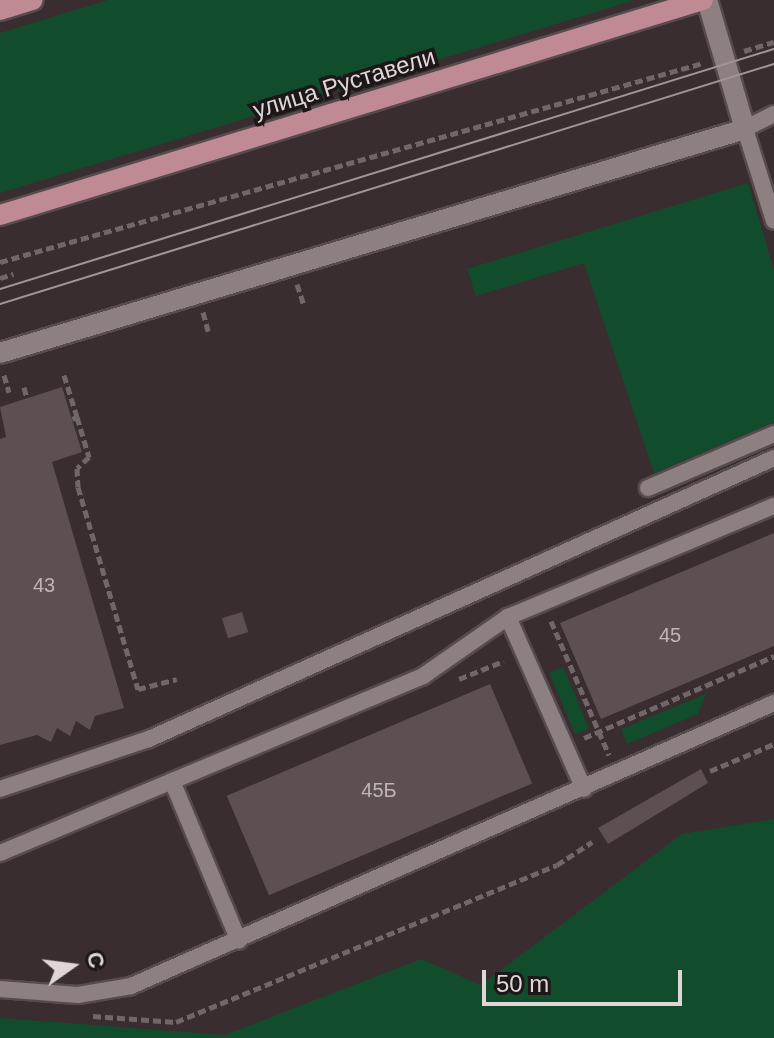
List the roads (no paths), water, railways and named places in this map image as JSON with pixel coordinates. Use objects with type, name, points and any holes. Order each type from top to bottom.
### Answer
[{"type":"main road","points":[[0,10],[32,0]]},
{"type":"main road","name":"улица Руставели","points":[[0,215],[705,0]]},
{"type":"street","points":[[0,353],[745,129],[705,0]]},
{"type":"lane","points":[[774,114],[745,129],[771,199],[774,221]]},
{"type":"lane","points":[[648,488],[774,434]]},
{"type":"lane","points":[[0,789],[149,739],[774,458]]},
{"type":"lane","points":[[0,853],[423,676],[508,617],[774,506]]},
{"type":"lane","points":[[508,617],[584,789]]},
{"type":"lane","points":[[0,989],[106,993],[239,941],[774,703]]},
{"type":"lane","points":[[172,781],[239,941]]},
{"type":"tram line","points":[[0,289],[774,49]]},
{"type":"tram line","points":[[0,304],[774,64]]}]
